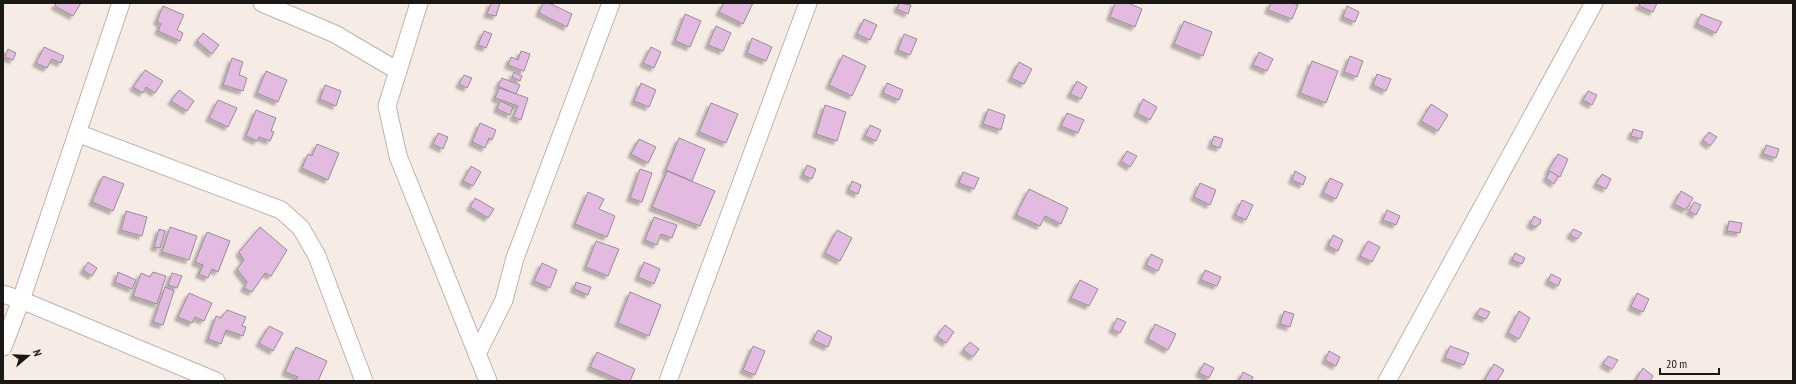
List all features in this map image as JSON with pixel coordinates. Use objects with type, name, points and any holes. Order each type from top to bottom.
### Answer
[{"type":"street","points":[[3,347],[21,300],[121,3]]},
{"type":"street","points":[[262,3],[334,34],[398,71]]},
{"type":"street","points":[[419,3],[387,106],[398,156],[488,381]]},
{"type":"street","points":[[476,354],[504,300],[515,258],[611,3]]},
{"type":"street","points":[[668,381],[808,3]]},
{"type":"street","points":[[1387,381],[1594,3]]},
{"type":"street","points":[[77,133],[281,210],[301,228],[317,256],[364,381]]},
{"type":"street","points":[[672,381],[717,278]]},
{"type":"street","points":[[3,294],[21,300],[216,381]]},
{"type":"building","points":[[56,3],[81,3],[73,16],[55,6]]},
{"type":"building","points":[[491,3],[500,3],[496,16],[487,14]]},
{"type":"building","points":[[543,3],[549,3],[572,14],[567,27],[539,13]]},
{"type":"building","points":[[724,3],[753,3],[743,24],[719,12]]},
{"type":"building","points":[[899,3],[911,5],[908,14],[897,9]]},
{"type":"building","points":[[1115,3],[1128,3],[1142,9],[1135,27],[1110,17]]},
{"type":"building","points":[[1271,3],[1293,3],[1298,5],[1292,19],[1268,10]]},
{"type":"building","points":[[1640,3],[1657,3],[1653,12],[1639,6]]},
{"type":"building","points":[[163,6],[184,15],[177,30],[183,33],[180,41],[158,31],[161,24],[157,21]]},
{"type":"building","points":[[1347,6],[1359,12],[1355,22],[1343,17]]},
{"type":"building","points":[[685,14],[701,21],[690,47],[675,41]]},
{"type":"building","points":[[1701,14],[1722,22],[1716,33],[1697,24]]},
{"type":"building","points":[[864,19],[877,25],[870,40],[857,34]]},
{"type":"building","points":[[1184,21],[1212,32],[1203,56],[1174,44]]},
{"type":"building","points":[[716,26],[731,33],[723,51],[708,45]]},
{"type":"building","points":[[484,31],[492,34],[486,48],[478,45]]},
{"type":"building","points":[[203,33],[219,45],[212,54],[197,41]]},
{"type":"building","points":[[904,34],[917,39],[910,55],[898,50]]},
{"type":"building","points":[[752,38],[772,47],[766,61],[747,53]]},
{"type":"building","points":[[44,47],[64,56],[61,63],[52,59],[47,68],[36,63]]},
{"type":"building","points":[[651,47],[661,52],[654,68],[643,63]]},
{"type":"building","points":[[8,49],[16,53],[13,60],[5,57]]},
{"type":"building","points":[[521,51],[530,54],[524,71],[508,65],[511,57],[518,60]]},
{"type":"building","points":[[1259,52],[1273,59],[1267,71],[1253,65]]},
{"type":"building","points":[[843,55],[866,66],[852,96],[829,85]]},
{"type":"building","points":[[1350,56],[1363,61],[1357,77],[1344,72]]},
{"type":"building","points":[[232,58],[243,62],[239,75],[247,78],[243,91],[223,85]]},
{"type":"building","points":[[1312,61],[1338,71],[1326,103],[1300,93]]},
{"type":"building","points":[[1019,62],[1032,69],[1024,84],[1011,78]]},
{"type":"building","points":[[145,70],[163,81],[155,93],[146,87],[143,93],[133,87]]},
{"type":"building","points":[[266,71],[287,80],[278,102],[257,93]]},
{"type":"building","points":[[514,72],[522,76],[520,81],[512,77]]},
{"type":"building","points":[[1377,74],[1391,79],[1386,91],[1373,85]]},
{"type":"building","points":[[464,75],[472,78],[467,88],[459,84]]},
{"type":"building","points":[[502,78],[520,85],[516,94],[498,86]]},
{"type":"building","points":[[1077,81],[1087,87],[1081,99],[1070,94]]},
{"type":"building","points":[[641,83],[656,90],[649,107],[634,101]]},
{"type":"building","points":[[887,83],[903,90],[899,100],[883,93]]},
{"type":"building","points":[[325,85],[341,91],[336,106],[320,99]]},
{"type":"building","points":[[499,88],[528,98],[521,120],[513,117],[518,106],[495,98]]},
{"type":"building","points":[[179,90],[194,101],[187,111],[171,101]]},
{"type":"building","points":[[1588,91],[1597,95],[1592,105],[1583,100]]},
{"type":"building","points":[[1143,99],[1157,107],[1150,120],[1137,113]]},
{"type":"building","points":[[218,100],[237,108],[228,127],[209,118]]},
{"type":"building","points":[[500,101],[513,107],[510,115],[497,109]]},
{"type":"building","points":[[711,103],[738,114],[726,143],[699,132]]},
{"type":"building","points":[[1431,104],[1448,115],[1438,131],[1421,121]]},
{"type":"building","points":[[825,105],[846,112],[837,141],[816,134]]},
{"type":"building","points":[[988,109],[1005,115],[1001,130],[983,124]]},
{"type":"building","points":[[256,110],[276,118],[271,131],[274,132],[270,141],[259,137],[257,141],[246,136]]},
{"type":"building","points":[[1067,113],[1084,120],[1078,133],[1061,126]]},
{"type":"building","points":[[480,123],[496,130],[492,140],[489,138],[485,148],[472,142]]},
{"type":"building","points":[[870,125],[881,130],[876,141],[865,136]]},
{"type":"building","points":[[1633,129],[1643,132],[1641,139],[1631,136]]},
{"type":"building","points":[[1709,132],[1717,137],[1710,146],[1703,140]]},
{"type":"building","points":[[438,133],[448,137],[443,149],[433,144]]},
{"type":"building","points":[[1214,136],[1223,139],[1220,148],[1211,145]]},
{"type":"building","points":[[679,138],[705,149],[692,181],[666,170]]},
{"type":"building","points":[[639,139],[656,147],[648,163],[631,154]]},
{"type":"building","points":[[317,144],[339,153],[328,180],[302,168],[308,154],[312,156]]},
{"type":"building","points":[[1766,145],[1779,149],[1776,158],[1763,154]]},
{"type":"building","points":[[1127,151],[1137,156],[1130,167],[1121,161]]},
{"type":"building","points":[[1558,154],[1568,159],[1560,177],[1548,171]]},
{"type":"building","points":[[807,165],[816,169],[812,179],[803,175]]},
{"type":"building","points":[[471,166],[481,172],[473,186],[463,181]]},
{"type":"building","points":[[640,169],[652,173],[642,202],[630,198]]},
{"type":"building","points":[[667,171],[715,191],[700,226],[652,207]]},
{"type":"building","points":[[1295,171],[1306,177],[1303,185],[1292,180]]},
{"type":"building","points":[[1550,171],[1558,176],[1554,184],[1546,178]]},
{"type":"building","points":[[963,172],[979,178],[974,189],[959,183]]},
{"type":"building","points":[[1602,174],[1611,179],[1606,189],[1596,184]]},
{"type":"building","points":[[103,176],[124,184],[113,211],[92,202]]},
{"type":"building","points":[[1330,178],[1343,184],[1336,199],[1323,193]]},
{"type":"building","points":[[852,181],[861,185],[858,194],[849,190]]},
{"type":"building","points":[[1200,183],[1216,190],[1210,205],[1194,197]]},
{"type":"building","points":[[1029,189],[1068,208],[1061,224],[1045,216],[1040,226],[1016,215]]},
{"type":"building","points":[[1681,191],[1693,198],[1686,210],[1674,204]]},
{"type":"building","points":[[588,192],[604,199],[599,209],[615,216],[607,237],[575,224]]},
{"type":"building","points":[[475,198],[494,209],[488,218],[470,207]]},
{"type":"building","points":[[1242,200],[1253,205],[1246,220],[1235,215]]},
{"type":"building","points":[[1694,202],[1701,205],[1696,215],[1689,211]]},
{"type":"building","points":[[1387,210],[1400,216],[1396,225],[1383,220]]},
{"type":"building","points":[[126,211],[147,217],[142,236],[121,230]]},
{"type":"building","points":[[1534,216],[1541,220],[1540,224],[1535,227],[1530,224]]},
{"type":"building","points":[[654,217],[677,225],[672,238],[661,234],[657,245],[645,240]]},
{"type":"building","points":[[1729,221],[1742,223],[1740,233],[1727,231]]},
{"type":"building","points":[[170,227],[197,236],[189,260],[162,252]]},
{"type":"building","points":[[260,227],[287,250],[271,276],[265,273],[252,292],[244,288],[247,282],[237,269],[244,260],[239,252]]},
{"type":"building","points":[[159,229],[165,231],[160,248],[154,247]]},
{"type":"building","points":[[1573,229],[1582,233],[1577,239],[1570,235]]},
{"type":"building","points":[[837,230],[852,238],[840,261],[825,253]]},
{"type":"building","points":[[207,232],[230,241],[218,272],[212,269],[208,278],[199,274],[203,265],[195,262]]},
{"type":"building","points":[[1333,235],[1343,240],[1338,251],[1328,246]]},
{"type":"building","points":[[596,241],[619,249],[608,276],[586,267]]},
{"type":"building","points":[[1368,241],[1380,247],[1372,262],[1360,256]]},
{"type":"building","points":[[1515,253],[1525,258],[1522,264],[1512,260]]},
{"type":"building","points":[[1151,254],[1163,260],[1158,271],[1146,265]]},
{"type":"building","points":[[88,262],[97,268],[92,276],[83,270]]},
{"type":"building","points":[[644,262],[660,269],[654,284],[638,277]]},
{"type":"building","points":[[542,263],[557,270],[550,288],[534,281]]},
{"type":"building","points":[[1205,270],[1221,277],[1217,286],[1201,280]]},
{"type":"building","points":[[118,272],[136,280],[132,289],[115,282]]},
{"type":"building","points":[[153,272],[166,276],[157,304],[133,296],[141,273],[150,277]]},
{"type":"building","points":[[172,273],[182,276],[177,288],[168,285]]},
{"type":"building","points":[[1551,274],[1561,279],[1558,286],[1548,281]]},
{"type":"building","points":[[1080,280],[1098,289],[1089,306],[1071,298]]},
{"type":"building","points":[[576,282],[591,287],[588,295],[574,289]]},
{"type":"building","points":[[165,287],[174,291],[163,325],[153,322]]},
{"type":"building","points":[[630,292],[661,305],[649,336],[618,323]]},
{"type":"building","points":[[189,293],[212,303],[204,321],[195,317],[192,323],[178,317]]},
{"type":"building","points":[[1637,293],[1649,299],[1643,312],[1631,307]]},
{"type":"building","points":[[1480,308],[1490,312],[1486,319],[1476,315]]},
{"type":"building","points":[[227,310],[246,317],[242,326],[246,327],[243,336],[226,330],[221,344],[208,339],[216,316],[221,318]]},
{"type":"building","points":[[1284,311],[1294,314],[1290,327],[1280,324]]},
{"type":"building","points":[[1519,311],[1530,318],[1519,339],[1508,333]]},
{"type":"building","points":[[1117,318],[1126,322],[1120,333],[1112,329]]},
{"type":"building","points":[[1155,324],[1176,334],[1168,350],[1148,339]]},
{"type":"building","points":[[945,325],[954,332],[946,343],[937,336]]},
{"type":"building","points":[[269,326],[283,333],[273,351],[259,343]]},
{"type":"building","points":[[818,330],[832,337],[828,347],[813,340]]},
{"type":"building","points":[[970,342],[979,349],[973,357],[963,350]]},
{"type":"building","points":[[753,346],[765,351],[755,375],[743,370]]},
{"type":"building","points":[[1450,346],[1469,353],[1464,365],[1445,358]]},
{"type":"building","points":[[296,347],[327,361],[318,381],[296,381],[298,377],[285,372]]},
{"type":"building","points":[[1329,351],[1340,357],[1336,366],[1325,360]]},
{"type":"building","points":[[597,352],[635,369],[630,381],[622,381],[590,367]]},
{"type":"building","points":[[1608,356],[1618,360],[1612,369],[1603,364]]},
{"type":"building","points":[[1204,363],[1214,368],[1209,378],[1199,373]]},
{"type":"building","points":[[1494,364],[1504,370],[1497,381],[1484,381]]},
{"type":"building","points":[[1643,368],[1653,376],[1650,381],[1635,381]]},
{"type":"building","points":[[1243,372],[1253,377],[1251,381],[1239,381]]}]
